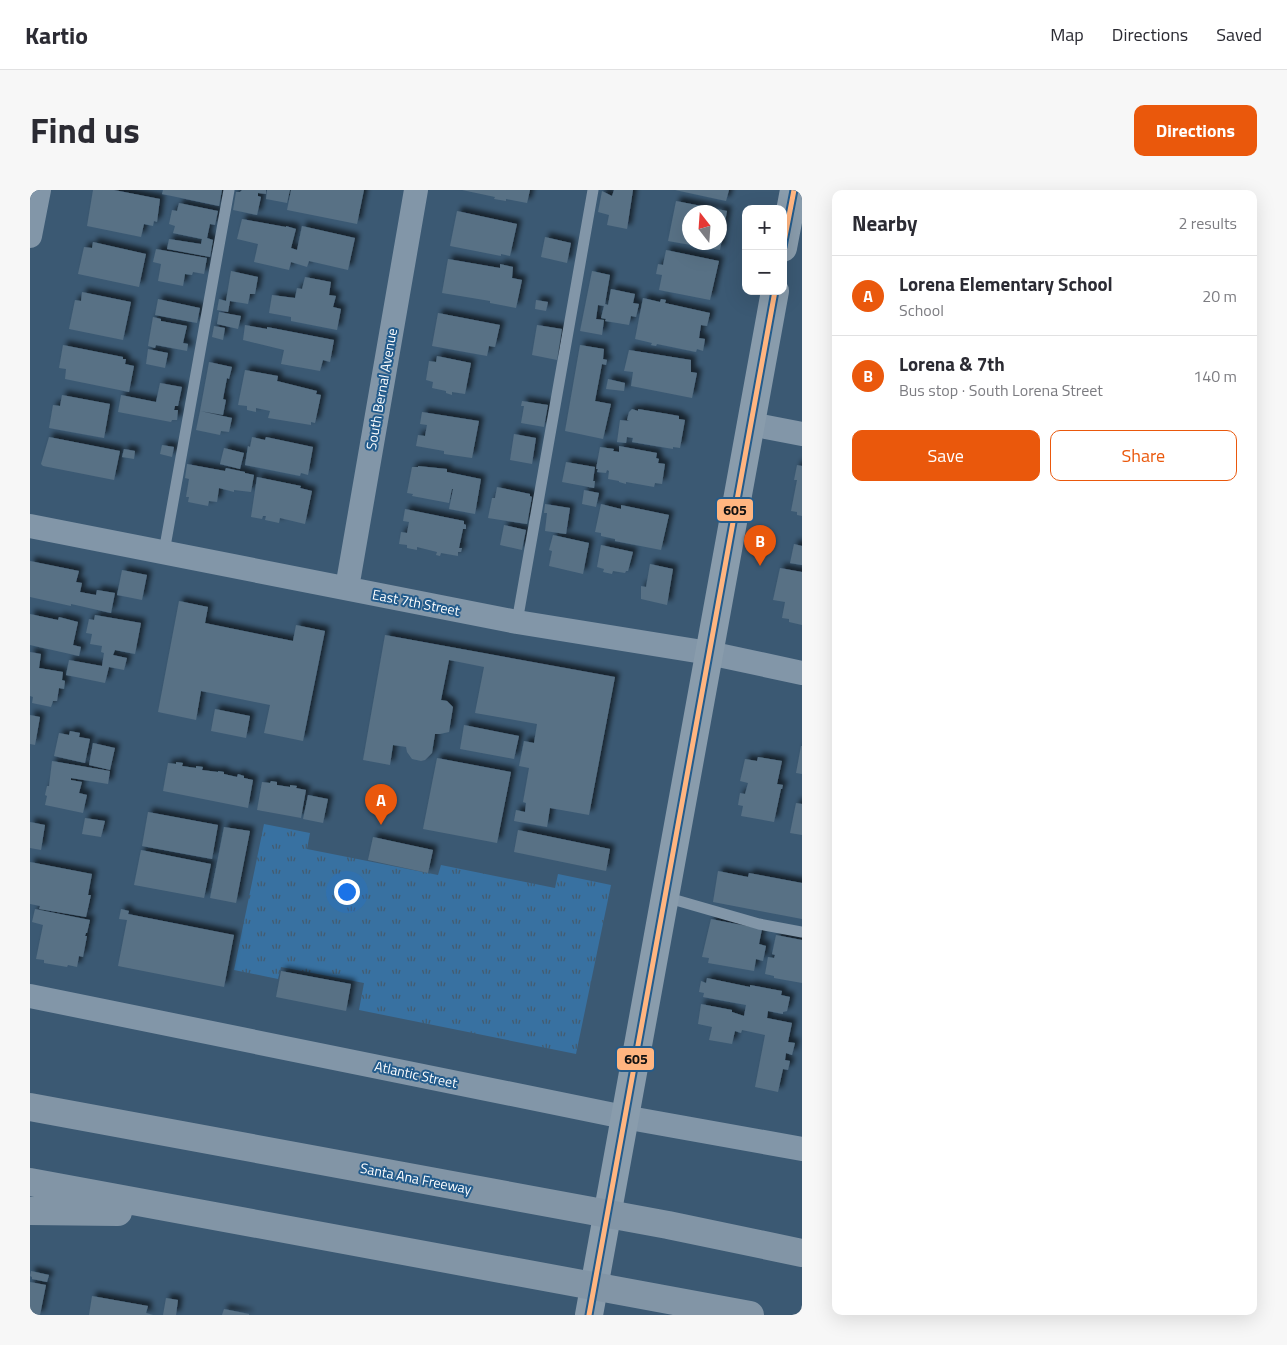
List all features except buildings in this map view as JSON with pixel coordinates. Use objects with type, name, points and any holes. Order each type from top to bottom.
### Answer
[{"type":"highway","name":"Santa Ana Freeway","points":[[34,1104],[668,1225],[802,1253]]},
{"type":"highway","points":[[30,1182],[750,1315]]},
{"type":"highway","points":[[30,1211],[198,1213]]},
{"type":"main road","points":[[787,231],[796,194]]},
{"type":"main road","points":[[589,1315],[774,295]]},
{"type":"street","points":[[30,236],[39,190]]},
{"type":"street","name":"South Bernal Avenue","points":[[347,588],[416,190]]},
{"type":"street","points":[[751,424],[802,434]]},
{"type":"street","name":"East 7th Street","points":[[30,526],[517,622],[709,653],[802,673]]},
{"type":"street","name":"Atlantic Street","points":[[30,996],[624,1117],[802,1149]]},
{"type":"lane","points":[[164,552],[229,190]]},
{"type":"lane","points":[[517,622],[593,190]]},
{"type":"lane","points":[[665,897],[759,924],[802,932]]},
{"type":"green space","points":[[264,824],[310,833],[307,849],[438,875],[441,865],[555,888],[558,874],[611,885],[576,1054],[359,1010],[364,983],[281,967],[278,979],[234,970]]},
{"type":"transit line","name":"605","points":[[787,226],[794,190]]},
{"type":"transit line","name":"605","points":[[589,1315],[774,295]]},
{"type":"place","name":"Lorena & 7th","points":[[760,566]]},
{"type":"place","name":"Lorena Elementary School","points":[[381,825]]}]
